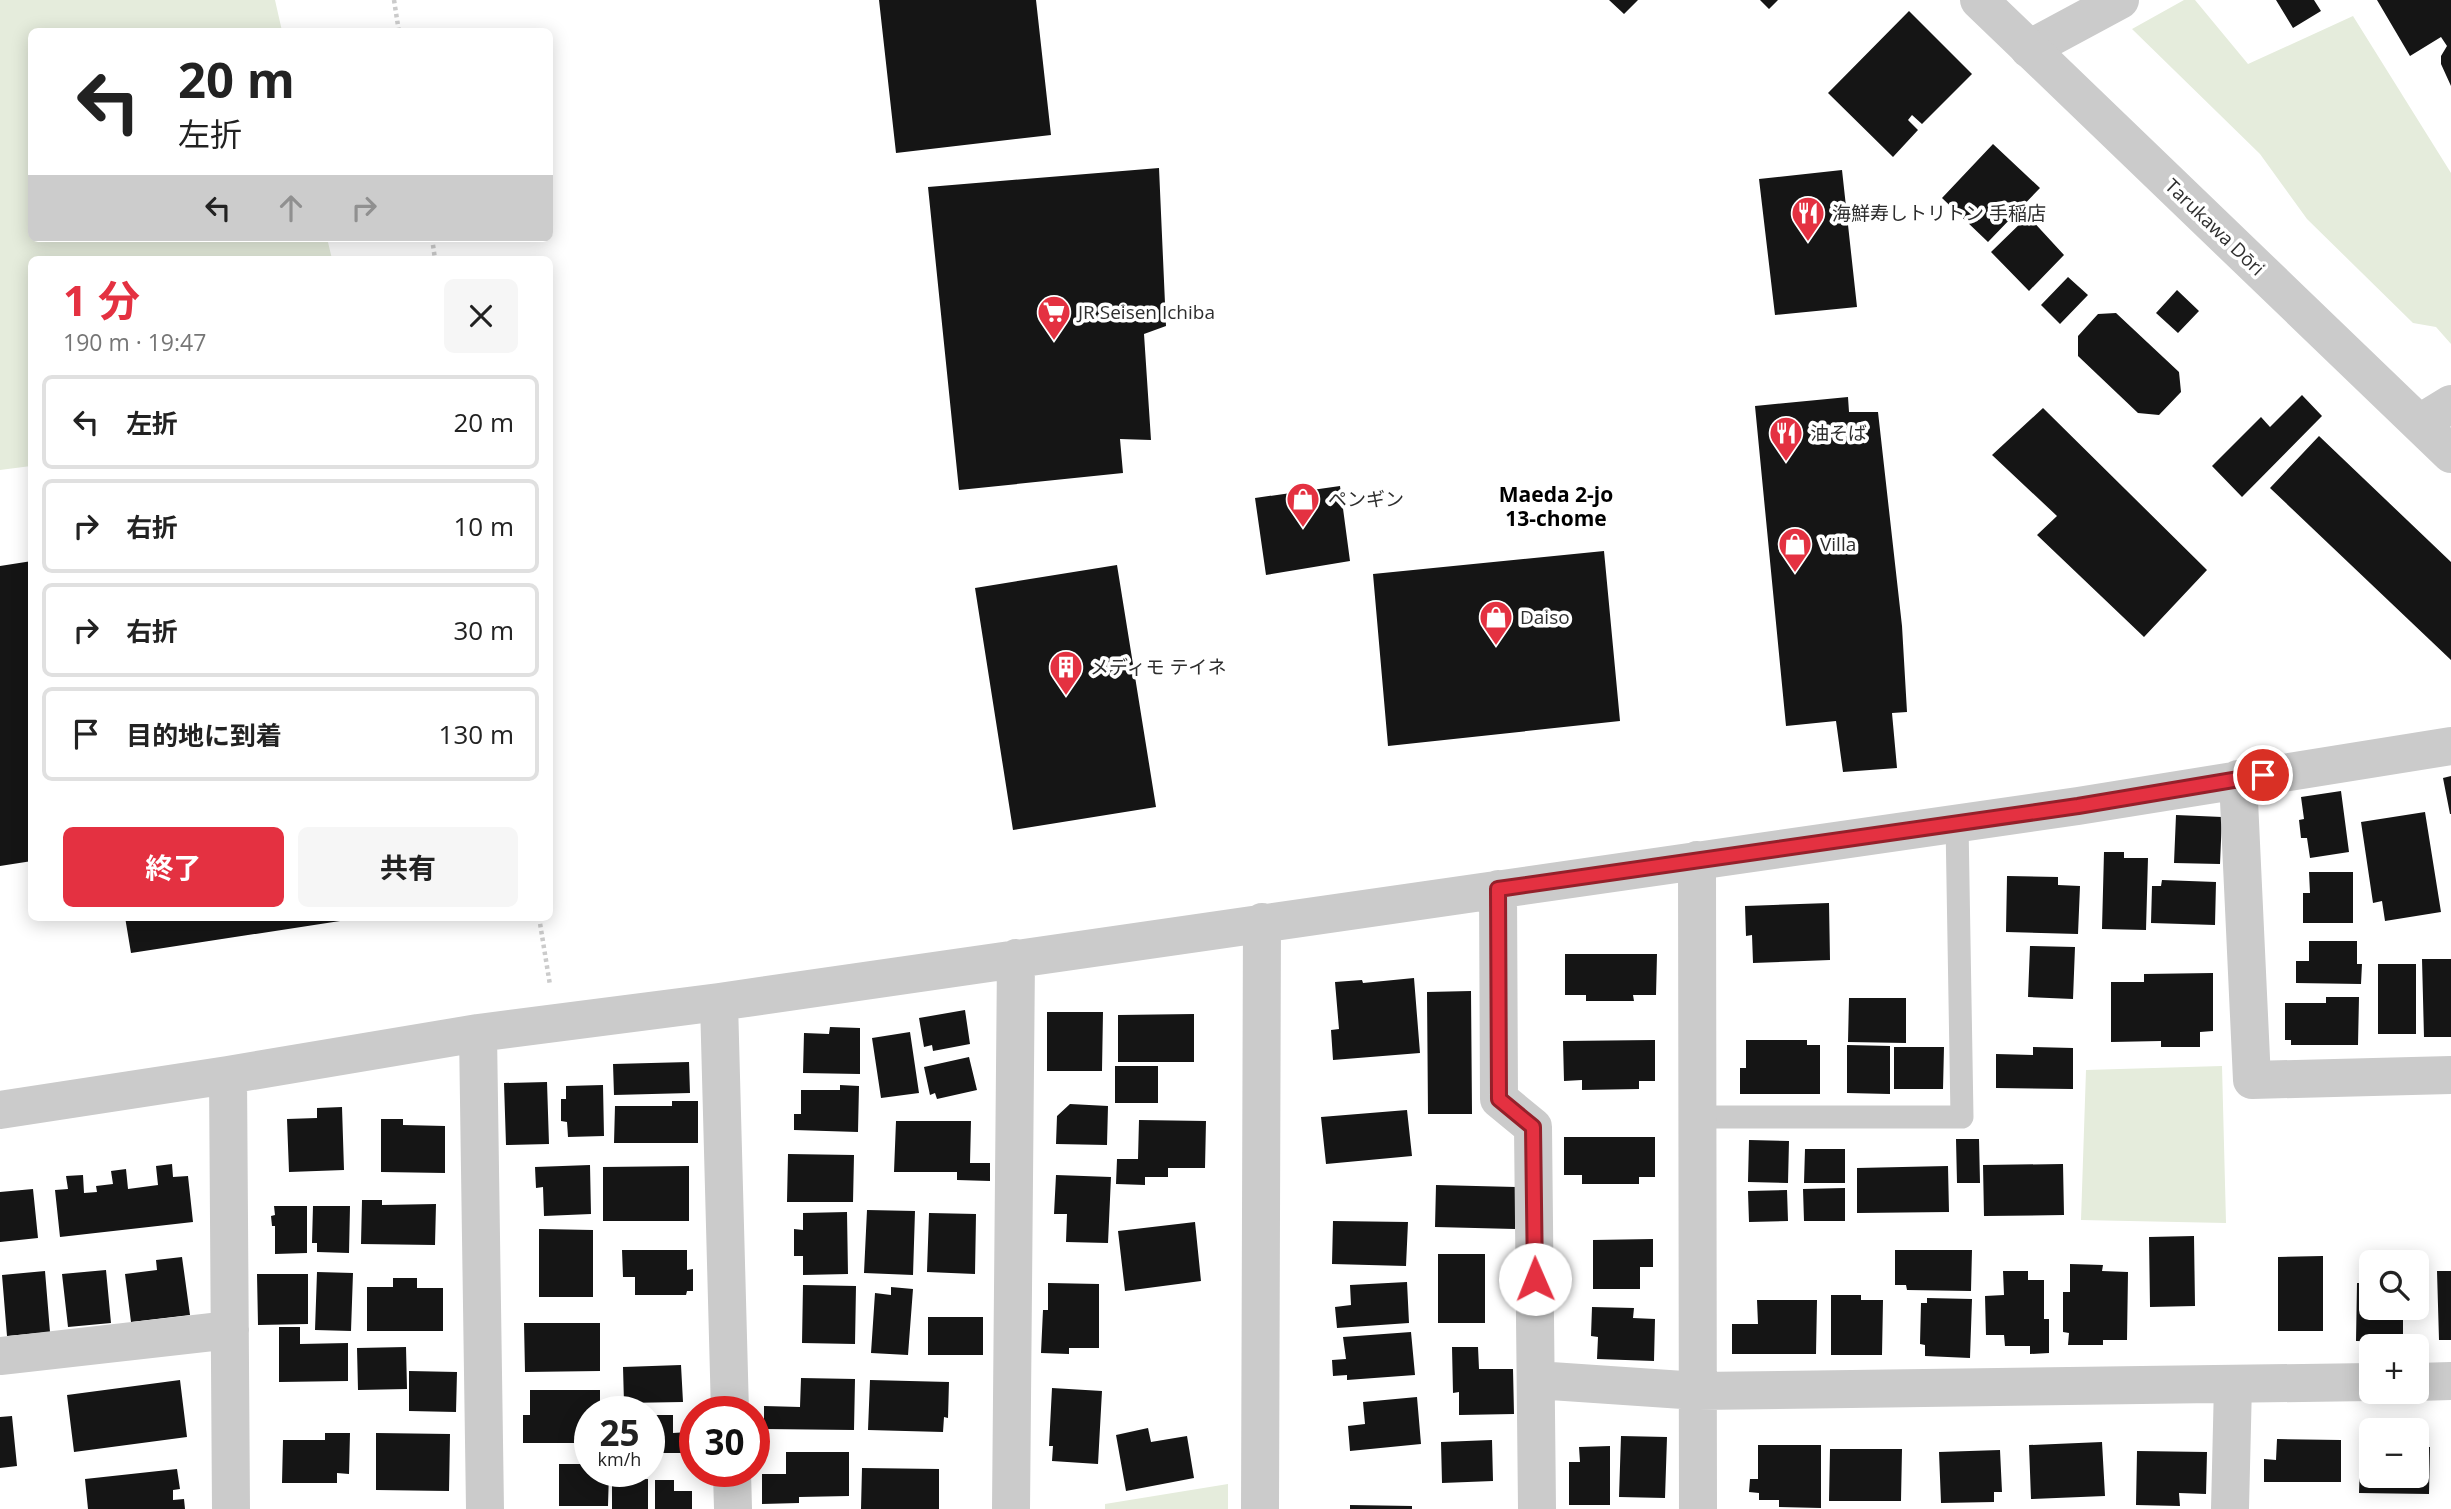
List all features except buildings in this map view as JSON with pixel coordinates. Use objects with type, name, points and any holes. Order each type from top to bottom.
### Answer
[{"type":"street","name":"Tarukawa Dōri","points":[[1979,0],[2029,49],[2435,413],[2451,453]]},
{"type":"street","points":[[2029,49],[2120,0]]},
{"type":"street","points":[[0,1110],[478,1033],[719,1002],[1957,823],[2451,746]]},
{"type":"street","points":[[2238,779],[2252,1080],[2451,1075]]},
{"type":"street","points":[[1697,860],[1698,1509]]},
{"type":"street","points":[[1498,889],[1499,1099],[1533,1127],[1537,1509]]},
{"type":"street","points":[[1261,1509],[1262,922]]},
{"type":"street","points":[[1011,1509],[1016,958]]},
{"type":"street","points":[[719,1002],[730,1396]]},
{"type":"street","points":[[478,1033],[485,1509]]},
{"type":"street","points":[[228,1075],[231,1509]]},
{"type":"street","points":[[0,1356],[230,1330]]},
{"type":"street","points":[[1536,1380],[1698,1391],[2359,1382]]},
{"type":"street","points":[[2429,1382],[2451,1381]]},
{"type":"street","points":[[2230,1509],[2233,1384]]},
{"type":"street","points":[[732,1487],[733,1509]]},
{"type":"lane","points":[[1697,1117],[1962,1117],[1957,823]]},
{"type":"path","points":[[394,0],[398,28]]},
{"type":"path","points":[[540,921],[551,993]]},
{"type":"green space","points":[[0,0],[275,0],[281,28],[28,28],[28,242],[328,242],[331,256],[28,256],[28,466],[0,470]]},
{"type":"green space","points":[[2184,0],[2195,0],[2248,64],[2353,16],[2451,173],[2451,344],[2436,327],[2413,323],[2307,219],[2260,154],[2132,29]]},
{"type":"green space","points":[[2222,1066],[2226,1223],[2081,1220],[2086,1070]]},
{"type":"green space","points":[[1228,1484],[1228,1509],[1105,1509],[1105,1504]]},
{"type":"place","name":"海鮮寿しトリトン 手稲店","points":[[1808,243]]},
{"type":"place","name":"JR Seisen Ichiba","points":[[1054,342]]},
{"type":"place","name":"油そば","points":[[1786,463]]},
{"type":"place","name":"ペンギン","points":[[1303,529]]},
{"type":"place","name":"Villa","points":[[1795,574]]},
{"type":"place","name":"Daiso","points":[[1496,647]]},
{"type":"place","name":"メディモ テイネ","points":[[1066,697]]},
{"type":"district","name":"Maeda 2-jo 13-chome","points":[[1556,507]]},
{"type":"route","points":[[1535,1279],[1533,1127],[1499,1099],[1498,889],[2078,806],[2263,775]]}]
